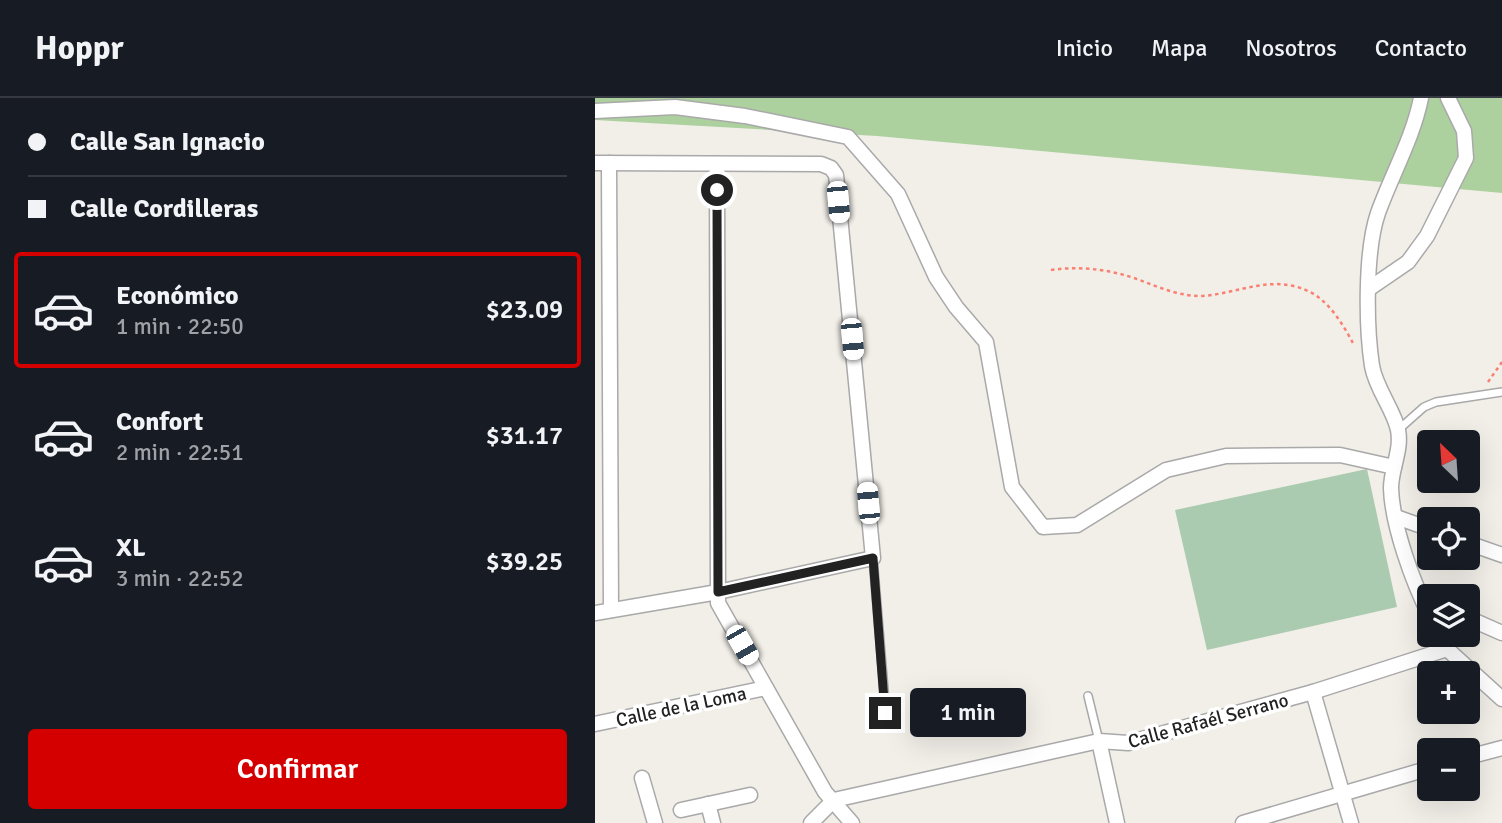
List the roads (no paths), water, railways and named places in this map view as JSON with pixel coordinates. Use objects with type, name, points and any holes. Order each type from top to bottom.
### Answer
[{"type":"street","points":[[1419,584],[1396,516],[1391,489],[1398,430],[1373,371],[1369,343],[1370,253],[1378,215],[1409,139],[1422,98]]},
{"type":"street","points":[[1370,288],[1408,262],[1427,236],[1466,158],[1464,131],[1448,98]]},
{"type":"street","points":[[595,111],[675,107],[745,116],[848,137],[898,194],[936,276],[956,307],[986,342],[1011,487],[1043,527],[1077,525],[1166,470],[1226,456],[1340,455],[1394,467]]},
{"type":"street","points":[[595,613],[718,592],[873,558],[836,174],[831,168],[821,164],[602,163],[611,610]]},
{"type":"street","points":[[717,164],[718,603],[825,793],[852,823]]},
{"type":"street","points":[[1396,516],[1417,524]]},
{"type":"street","points":[[1480,547],[1502,555]]},
{"type":"street","points":[[1480,623],[1502,633]]},
{"type":"street","points":[[1447,649],[1502,699]]},
{"type":"street","name":"Calle Rafaél Serrano","points":[[834,800],[1098,741],[1128,743],[1314,692],[1447,649]]},
{"type":"street","name":"Calle de la Loma","points":[[595,724],[766,688]]},
{"type":"street","points":[[1314,692],[1351,823]]},
{"type":"street","points":[[1098,741],[1117,823]]},
{"type":"street","points":[[1480,754],[1502,748]]},
{"type":"street","points":[[1243,823],[1417,772]]},
{"type":"street","points":[[642,778],[655,823]]},
{"type":"street","points":[[681,810],[750,795]]},
{"type":"street","points":[[811,823],[834,800]]},
{"type":"street","points":[[708,804],[713,823]]},
{"type":"lane","points":[[1398,430],[1425,407],[1480,394],[1502,392]]},
{"type":"lane","points":[[873,558],[885,713]]},
{"type":"lane","points":[[1089,696],[1098,741]]}]
